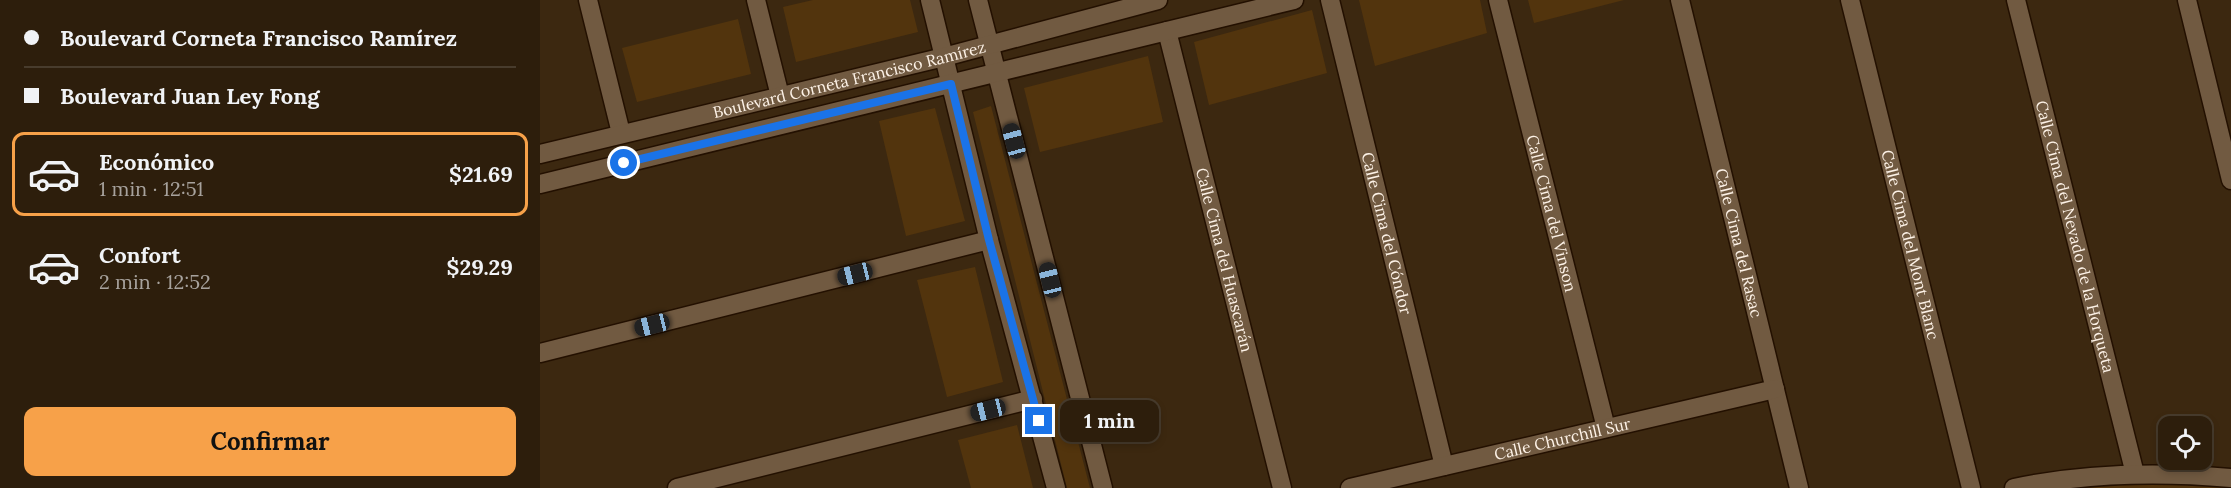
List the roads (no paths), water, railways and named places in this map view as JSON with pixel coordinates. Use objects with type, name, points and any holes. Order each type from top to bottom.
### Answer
[{"type":"street","points":[[588,0],[621,133]]},
{"type":"street","points":[[756,0],[780,96]]},
{"type":"street","points":[[930,0],[989,240],[1056,488]]},
{"type":"street","points":[[978,0],[1103,488]]},
{"type":"street","name":"Boulevard Corneta Francisco Ramírez","points":[[540,154],[944,57],[1158,0]]},
{"type":"street","name":"Boulevard Corneta Francisco Ramírez","points":[[540,184],[1294,0]]},
{"type":"street","name":"Calle Cima del Cóndor","points":[[1330,0],[1444,466]]},
{"type":"street","name":"Calle Cima del Vinson","points":[[1498,0],[1606,428]]},
{"type":"street","name":"Calle Cima del Rasac","points":[[1680,0],[1799,488]]},
{"type":"street","name":"Calle Cima del Mont Blanc","points":[[1850,0],[1971,488]]},
{"type":"street","name":"Calle Cima del Nevado de la Horqueta","points":[[2016,0],[2135,474]]},
{"type":"street","points":[[2187,0],[2231,180]]},
{"type":"street","name":"Calle Cima del Huascarán","points":[[1167,32],[1282,488]]},
{"type":"street","points":[[540,353],[989,240]]},
{"type":"street","name":"Calle Churchill Sur","points":[[1350,488],[1775,389]]},
{"type":"street","points":[[677,488],[1033,399]]},
{"type":"street","points":[[2014,488],[2047,481],[2135,474],[2231,478]]}]
